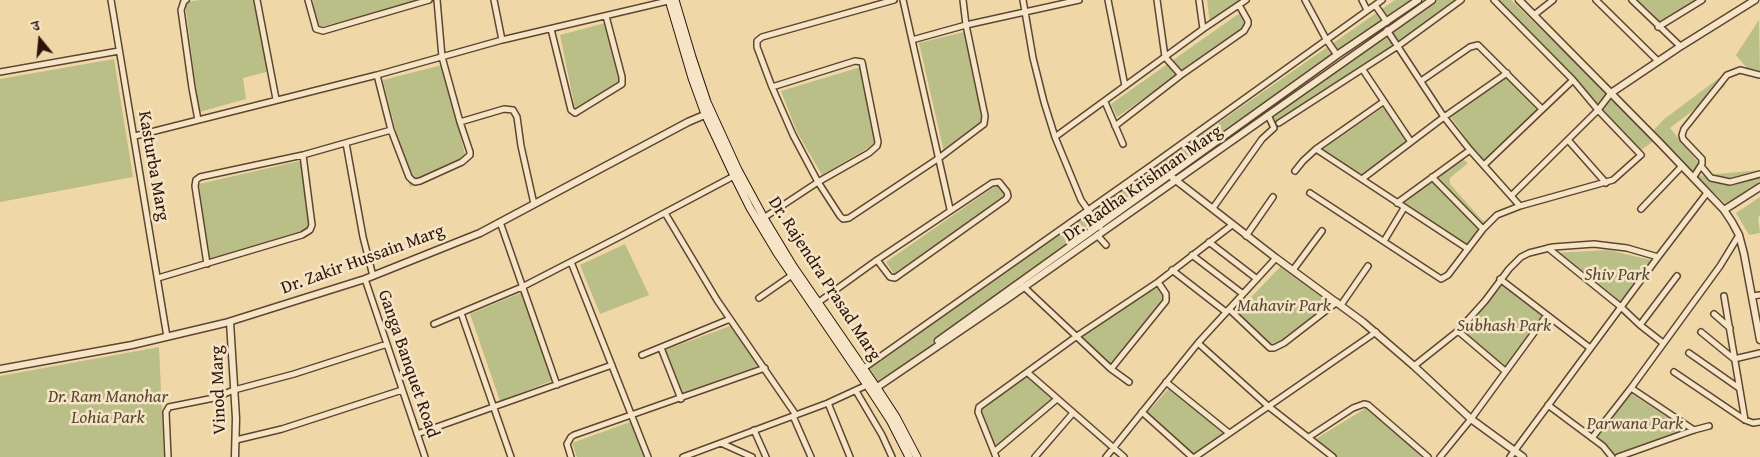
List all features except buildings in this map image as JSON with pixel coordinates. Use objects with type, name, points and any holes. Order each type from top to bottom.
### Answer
[{"type":"main road","name":"Dr. Rajendra Prasad Marg","points":[[671,0],[692,57],[708,113],[734,176],[872,388],[909,457]]},
{"type":"main road","name":"Dr. Rajendra Prasad Marg","points":[[708,113],[761,219],[792,275],[864,368],[872,388],[896,417],[917,457]]},
{"type":"street","name":"Kasturba Marg","points":[[111,0],[167,337]]},
{"type":"street","points":[[186,0],[181,10],[198,120]]},
{"type":"street","points":[[257,0],[276,99]]},
{"type":"street","points":[[308,0],[316,29],[323,31],[429,0]]},
{"type":"street","points":[[377,74],[390,130],[409,177],[415,182],[420,181],[462,162],[470,155],[442,57],[437,0]]},
{"type":"street","points":[[494,0],[502,40]]},
{"type":"street","points":[[135,136],[502,40],[671,0]]},
{"type":"street","points":[[894,0],[759,39],[758,47],[772,87],[793,135],[818,182],[840,216],[846,219],[939,158],[979,128],[985,120],[966,25],[963,0]]},
{"type":"street","points":[[902,0],[950,210]]},
{"type":"street","points":[[1023,0],[1032,58],[1055,137],[1070,174],[1106,245]]},
{"type":"street","points":[[912,40],[966,25],[1079,0]]},
{"type":"street","points":[[1108,0],[1125,86]]},
{"type":"street","points":[[1157,0],[1165,57],[1180,75]]},
{"type":"street","points":[[1199,0],[1203,29]]},
{"type":"street","points":[[1055,137],[1246,0]]},
{"type":"street","points":[[1305,0],[1337,55]]},
{"type":"street","points":[[1362,0],[1367,10]]},
{"type":"street","points":[[864,368],[1382,0]]},
{"type":"street","points":[[1418,0],[1337,55],[1173,178],[1246,236],[1376,332],[1471,419],[1523,457]]},
{"type":"street","name":"Dr. Radha Krishnan Marg","points":[[872,388],[1023,286],[1173,178],[1268,115],[1432,0]]},
{"type":"street","points":[[1279,123],[1363,70],[1461,0]]},
{"type":"street","points":[[1310,193],[1440,279],[1448,275],[1497,215],[1520,206],[1606,183],[1618,177],[1641,155],[1598,110],[1573,80],[1494,0]]},
{"type":"street","points":[[1519,0],[1724,210],[1739,235],[1760,340]]},
{"type":"street","points":[[1534,15],[1553,0]]},
{"type":"street","points":[[1596,0],[1658,61]]},
{"type":"street","points":[[1632,0],[1658,27],[1680,46]]},
{"type":"street","points":[[1658,27],[1702,0]]},
{"type":"street","points":[[1511,196],[1598,110],[1611,93],[1751,1]]},
{"type":"street","points":[[1115,126],[1180,75],[1246,28],[1248,21],[1239,5]]},
{"type":"street","points":[[1375,5],[1387,22]]},
{"type":"street","points":[[551,28],[571,110],[574,113],[620,87],[622,84],[622,77],[606,16]]},
{"type":"street","points":[[1387,30],[1444,117],[1470,150],[1520,206]]},
{"type":"street","points":[[1421,81],[1474,45],[1482,48],[1542,109]]},
{"type":"street","points":[[0,72],[119,51]]},
{"type":"street","points":[[761,219],[818,182],[869,153],[877,146],[877,134],[862,62],[855,61],[772,87]]},
{"type":"street","points":[[1363,70],[1411,142]]},
{"type":"street","points":[[1693,178],[1701,166],[1702,159],[1683,139],[1684,129],[1730,73],[1740,70],[1760,75]]},
{"type":"street","points":[[1362,179],[1506,73]]},
{"type":"street","points":[[1484,165],[1573,80]]},
{"type":"street","points":[[1105,102],[1122,144]]},
{"type":"street","points":[[1295,171],[1316,149],[1383,102]]},
{"type":"street","points":[[460,122],[504,109],[513,110],[517,117],[521,146],[534,204]]},
{"type":"street","name":"Dr. Zakir Hussain Marg","points":[[0,369],[167,337],[230,322],[365,279],[436,252],[500,222],[708,113]]},
{"type":"street","points":[[1213,208],[1262,139],[1274,128],[1268,115]]},
{"type":"street","points":[[208,264],[195,186],[196,180],[206,175],[303,155],[390,130]]},
{"type":"street","points":[[1568,140],[1606,183]]},
{"type":"street","points":[[346,143],[363,237],[373,276]]},
{"type":"street","points":[[1316,149],[1468,249]]},
{"type":"street","points":[[1398,203],[1470,150]]},
{"type":"street","points":[[158,278],[302,235],[310,230],[312,225],[303,155]]},
{"type":"street","points":[[1641,209],[1682,166]]},
{"type":"street","points":[[1701,166],[1711,178],[1730,182],[1760,174]]},
{"type":"street","points":[[434,324],[522,287],[734,176]]},
{"type":"street","points":[[1432,177],[1483,230]]},
{"type":"street","points":[[816,304],[877,260],[995,181],[999,182],[1007,192],[1008,196],[1006,199],[895,278],[890,277],[877,260]]},
{"type":"street","points":[[1724,210],[1760,187]]},
{"type":"street","points":[[1510,457],[1658,257],[1708,193]]},
{"type":"street","points":[[1246,236],[1273,198]]},
{"type":"street","points":[[1384,242],[1404,208]]},
{"type":"street","points":[[664,212],[730,319],[765,368],[794,415],[810,457]]},
{"type":"street","points":[[500,222],[557,385]]},
{"type":"street","points":[[1058,399],[995,454],[978,409],[1076,336],[1158,282],[1232,225]]},
{"type":"street","points":[[1293,270],[1322,230]]},
{"type":"street","points":[[683,457],[697,454],[856,391],[872,388],[1100,231]]},
{"type":"street","points":[[1592,438],[1720,266],[1739,235]]},
{"type":"street","points":[[1209,242],[1257,279]]},
{"type":"street","points":[[1414,366],[1458,331],[1485,301],[1500,279],[1521,257],[1529,253],[1583,243],[1607,244],[1658,257]]},
{"type":"street","points":[[1548,248],[1663,343]]},
{"type":"street","points":[[1192,255],[1244,294]]},
{"type":"street","points":[[1106,457],[1198,343],[1276,258]]},
{"type":"street","points":[[571,262],[648,457]]},
{"type":"street","points":[[1172,270],[1227,310],[1270,348],[1274,348],[1284,343],[1339,303],[1368,266]]},
{"type":"street","points":[[759,298],[792,275]]},
{"type":"street","points":[[1640,325],[1676,276]]},
{"type":"street","name":"Ganga Banquet Road","points":[[365,279],[425,457]]},
{"type":"street","points":[[1500,279],[1590,348]]},
{"type":"street","points":[[1111,369],[1166,301],[1166,294],[1158,282]]},
{"type":"street","points":[[1023,286],[1111,369],[1129,382]]},
{"type":"street","points":[[1752,296],[1760,295]]},
{"type":"street","points":[[1724,296],[1745,420]]},
{"type":"street","points":[[460,313],[511,457]]},
{"type":"street","points":[[1714,314],[1730,329]]},
{"type":"street","points":[[1440,457],[1471,419],[1547,316]]},
{"type":"street","points":[[642,355],[730,319]]},
{"type":"street","name":"Vinod Marg","points":[[230,322],[236,440],[235,457]]},
{"type":"street","points":[[1458,331],[1505,372]]},
{"type":"street","points":[[1142,412],[1193,457],[1376,332]]},
{"type":"street","points":[[1701,332],[1734,359]]},
{"type":"street","points":[[1198,343],[1268,406],[1333,457]]},
{"type":"street","points":[[168,457],[167,409],[214,398],[234,390],[294,374],[387,344]]},
{"type":"street","points":[[661,348],[681,399]]},
{"type":"street","points":[[1689,353],[1740,388]]},
{"type":"street","points":[[1734,359],[1760,354]]},
{"type":"street","points":[[417,434],[612,365]]},
{"type":"street","points":[[571,457],[567,444],[571,437],[765,368]]},
{"type":"street","points":[[1028,372],[1124,457]]},
{"type":"street","points":[[1674,372],[1745,420],[1753,423],[1760,422]]},
{"type":"street","points":[[1166,382],[1229,433]]},
{"type":"street","points":[[1631,388],[1694,430]]},
{"type":"street","points":[[236,440],[282,429],[402,390]]},
{"type":"street","points":[[856,391],[882,435],[892,457]]},
{"type":"street","points":[[828,402],[850,457]]},
{"type":"street","points":[[1309,437],[1353,408],[1364,404],[1368,405],[1428,457]]},
{"type":"street","points":[[1548,405],[1603,446],[1612,457]]},
{"type":"street","points":[[1035,457],[1073,413]]},
{"type":"street","points":[[1618,457],[1709,426]]},
{"type":"street","points":[[754,430],[766,457]]},
{"type":"street","points":[[721,443],[752,457]]},
{"type":"green space","points":[[200,0],[258,0],[270,71],[243,78],[246,99],[199,112],[185,2]]},
{"type":"green space","points":[[313,0],[420,0],[317,28]]},
{"type":"green space","points":[[1207,0],[1243,0],[1210,24]]},
{"type":"green space","points":[[1395,0],[1421,0],[880,386],[868,367]]},
{"type":"green space","points":[[1436,0],[1463,0],[1278,126],[1271,115]]},
{"type":"green space","points":[[1494,0],[1511,0],[1655,140],[1641,150]]},
{"type":"green space","points":[[1634,0],[1699,0],[1658,25]]},
{"type":"green space","points":[[1244,10],[1251,24],[1117,117],[1111,104]]},
{"type":"green space","points":[[1759,20],[1760,76],[1756,79],[1736,55]]},
{"type":"green space","points":[[605,23],[620,81],[575,108],[560,35]]},
{"type":"green space","points":[[968,31],[987,121],[944,152],[919,43]]},
{"type":"green space","points":[[114,59],[133,177],[0,202],[0,79]]},
{"type":"green space","points":[[442,65],[466,158],[410,187],[383,80]]},
{"type":"green space","points":[[864,66],[878,142],[822,175],[797,132],[781,91]]},
{"type":"green space","points":[[1506,77],[1538,111],[1484,163],[1450,116]]},
{"type":"green space","points":[[1719,78],[1725,86],[1670,128],[1702,167],[1693,175],[1652,132],[1663,120]]},
{"type":"green space","points":[[1388,104],[1416,141],[1362,179],[1319,152]]},
{"type":"green space","points":[[1461,158],[1468,163],[1450,178],[1450,184],[1482,220],[1488,222],[1469,248],[1400,204]]},
{"type":"green space","points":[[304,160],[311,232],[209,261],[199,184]]},
{"type":"green space","points":[[1760,170],[1760,185],[1727,205],[1696,176]]},
{"type":"green space","points":[[998,184],[1006,196],[894,274],[886,262]]},
{"type":"green space","points":[[1760,197],[1760,216],[1758,217],[1760,233],[1749,235],[1736,213]]},
{"type":"green space","points":[[625,244],[649,295],[600,314],[580,265]]},
{"type":"green space","name":"Shiv Park","points":[[1608,250],[1655,261],[1620,304],[1555,253]]},
{"type":"green space","name":"Mahavir Park","points":[[1283,264],[1334,307],[1274,350],[1236,313]]},
{"type":"green space","name":"Subhash Park","points":[[1501,281],[1547,319],[1508,371],[1460,331]]},
{"type":"green space","points":[[1158,282],[1171,298],[1111,369],[1077,336]]},
{"type":"green space","points":[[523,292],[554,380],[500,401],[470,314]]},
{"type":"green space","points":[[733,325],[758,366],[682,393],[665,350]]},
{"type":"green space","name":"Dr. Ram Manohar Lohia Park","points":[[159,347],[164,457],[0,457],[0,376]]},
{"type":"green space","points":[[1029,374],[1056,397],[996,450],[980,410]]},
{"type":"green space","points":[[1172,385],[1228,431],[1193,455],[1147,413]]},
{"type":"green space","name":"Parwana Park","points":[[1629,392],[1687,430],[1614,457],[1598,437]]},
{"type":"green space","points":[[1371,405],[1421,457],[1336,457],[1314,440]]},
{"type":"green space","points":[[633,421],[646,457],[577,457],[572,443]]}]
